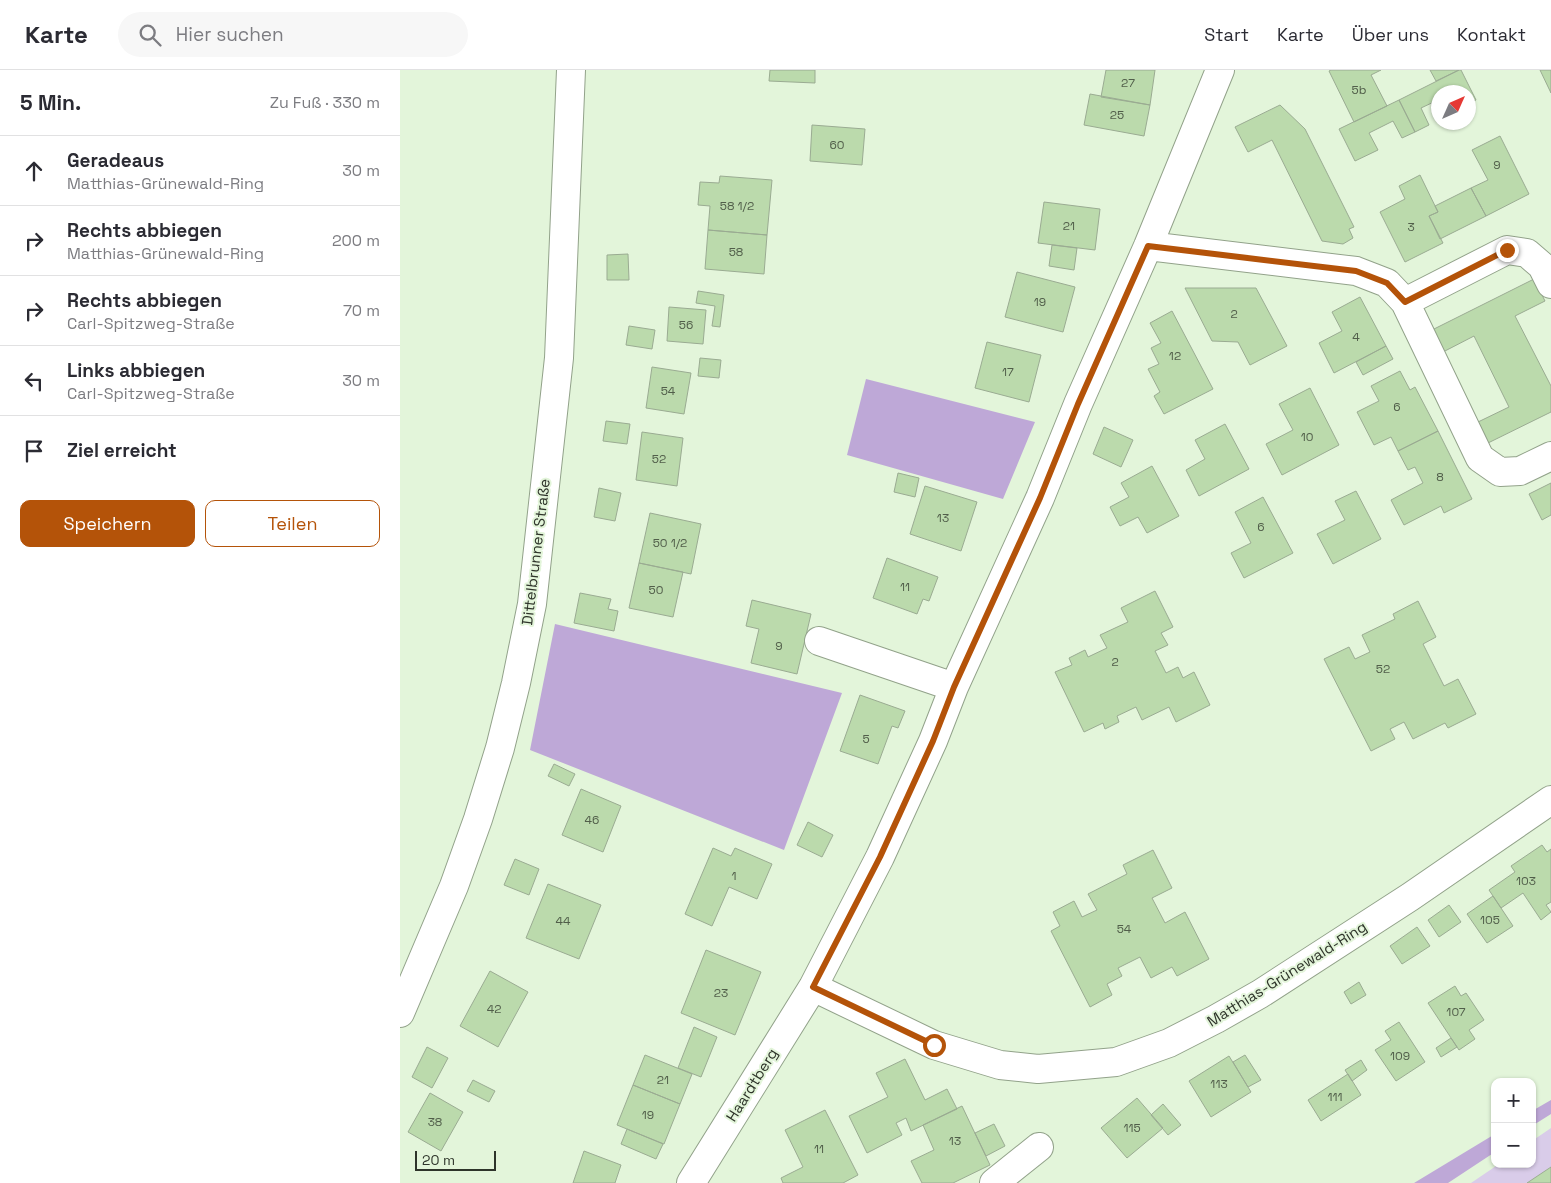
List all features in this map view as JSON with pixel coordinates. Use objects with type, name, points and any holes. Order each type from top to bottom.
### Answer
[{"type":"street","name":"Dittelbrunner Straße","points":[[400,1014],[454,886],[478,819],[516,683],[532,604],[559,358],[571,70]]},
{"type":"street","points":[[813,987],[880,857],[933,741],[954,687],[1040,498],[1078,404],[1148,246],[1220,70]]},
{"type":"street","points":[[1148,246],[1356,271],[1387,283],[1405,302],[1480,458],[1500,472],[1520,471],[1551,456]]},
{"type":"street","points":[[1405,302],[1507,250],[1527,253],[1542,266],[1551,284]]},
{"type":"street","points":[[819,641],[954,687]]},
{"type":"street","name":"Matthias-Grünewald-Ring","points":[[813,987],[934,1045],[1000,1065],[1038,1069],[1116,1062],[1169,1043],[1216,1020],[1260,994],[1410,897],[1551,800]]},
{"type":"street","name":"Haardtberg","points":[[691,1183],[813,987]]},
{"type":"street","points":[[994,1183],[1039,1147]]},
{"type":"shaded area","points":[[866,379],[1035,422],[1003,499],[847,455]]},
{"type":"shaded area","points":[[555,624],[842,693],[784,850],[530,750]]},
{"type":"shaded area","points":[[1551,1100],[1551,1114],[1536,1123],[1536,1109]]},
{"type":"shaded area","points":[[1551,1128],[1551,1167],[1527,1183],[1471,1183],[1493,1168],[1536,1168],[1536,1138]]},
{"type":"shaded area","points":[[1491,1136],[1491,1155],[1448,1183],[1414,1183]]},
{"type":"building","points":[[770,70],[815,70],[815,83],[769,81]]},
{"type":"building","points":[[1106,70],[1155,70],[1150,105],[1101,97]]},
{"type":"building","points":[[1381,70],[1371,75],[1387,106],[1354,122],[1329,71]]},
{"type":"building","points":[[1430,70],[1459,70],[1436,81]]},
{"type":"building","points":[[1459,70],[1461,70],[1468,85],[1431,85],[1431,103],[1421,108],[1429,125],[1415,132],[1399,100]]},
{"type":"building","points":[[1540,70],[1551,70],[1551,93]]},
{"type":"building","points":[[1090,94],[1150,105],[1144,136],[1084,125]]},
{"type":"building","points":[[1399,100],[1415,132],[1402,138],[1393,121],[1369,133],[1378,150],[1355,161],[1339,129]]},
{"type":"building","points":[[1280,105],[1305,129],[1354,227],[1349,229],[1353,238],[1343,244],[1322,241],[1272,140],[1248,152],[1235,127]]},
{"type":"building","points":[[812,125],[865,129],[862,165],[810,161]]},
{"type":"building","points":[[1500,136],[1529,194],[1486,216],[1471,188],[1488,180],[1472,150]]},
{"type":"building","points":[[1420,175],[1438,212],[1429,216],[1443,243],[1405,262],[1380,212],[1405,199],[1399,186]]},
{"type":"building","points":[[720,176],[772,180],[767,235],[708,230],[710,206],[698,205],[700,182],[719,183]]},
{"type":"building","points":[[1471,188],[1486,216],[1440,239],[1429,216],[1438,212],[1435,206]]},
{"type":"building","points":[[1044,202],[1100,209],[1095,250],[1038,243]]},
{"type":"building","points":[[708,230],[767,235],[764,274],[705,269]]},
{"type":"building","points":[[1052,245],[1077,248],[1074,270],[1049,266]]},
{"type":"building","points":[[628,254],[629,280],[607,280],[607,255]]},
{"type":"building","points":[[1017,272],[1075,287],[1063,332],[1005,317]]},
{"type":"building","points":[[1534,279],[1545,301],[1515,316],[1551,386],[1551,412],[1488,443],[1478,422],[1509,407],[1474,336],[1443,352],[1432,330]]},
{"type":"building","points":[[1185,288],[1256,288],[1287,346],[1250,365],[1238,342],[1212,341]]},
{"type":"building","points":[[698,291],[724,295],[720,327],[712,326],[715,306],[696,303]]},
{"type":"building","points":[[1360,297],[1386,346],[1334,373],[1319,343],[1342,331],[1332,312]]},
{"type":"building","points":[[669,307],[706,310],[703,344],[667,341]]},
{"type":"building","points":[[1172,311],[1213,389],[1164,414],[1154,396],[1160,392],[1148,369],[1159,364],[1151,348],[1161,343],[1150,323]]},
{"type":"building","points":[[629,326],[655,330],[652,349],[626,345]]},
{"type":"building","points":[[987,342],[1041,355],[1029,402],[975,388]]},
{"type":"building","points":[[1386,346],[1393,359],[1363,375],[1356,362]]},
{"type":"building","points":[[700,358],[721,360],[719,378],[698,376]]},
{"type":"building","points":[[652,367],[691,373],[684,414],[646,408]]},
{"type":"building","points":[[1400,371],[1410,390],[1415,387],[1438,431],[1398,451],[1391,437],[1374,445],[1357,412],[1379,401],[1371,386]]},
{"type":"building","points":[[1310,388],[1339,445],[1282,475],[1266,444],[1293,430],[1279,404]]},
{"type":"building","points":[[606,421],[630,424],[627,444],[603,441]]},
{"type":"building","points":[[1225,424],[1249,469],[1199,496],[1186,470],[1205,459],[1195,440]]},
{"type":"building","points":[[1104,427],[1133,440],[1121,467],[1093,454]]},
{"type":"building","points":[[1438,431],[1472,499],[1444,513],[1441,506],[1404,525],[1391,500],[1423,483],[1415,467],[1408,470],[1398,451]]},
{"type":"building","points":[[642,432],[683,438],[677,486],[636,480]]},
{"type":"building","points":[[1152,466],[1179,516],[1147,533],[1138,517],[1120,526],[1110,507],[1129,497],[1121,483]]},
{"type":"building","points":[[898,473],[919,478],[915,497],[894,492]]},
{"type":"building","points":[[1551,483],[1551,515],[1542,520],[1529,494]]},
{"type":"building","points":[[925,486],[977,502],[961,551],[910,534]]},
{"type":"building","points":[[599,488],[621,493],[615,521],[594,517]]},
{"type":"building","points":[[1356,491],[1381,539],[1333,564],[1317,534],[1345,520],[1335,501]]},
{"type":"building","points":[[1263,497],[1293,553],[1244,578],[1231,553],[1251,543],[1235,512]]},
{"type":"building","points":[[650,513],[701,524],[691,574],[639,563]]},
{"type":"building","points":[[887,558],[938,577],[929,601],[923,599],[917,614],[873,598]]},
{"type":"building","points":[[639,563],[683,572],[673,617],[629,608]]},
{"type":"building","points":[[1155,591],[1173,627],[1161,633],[1168,645],[1155,651],[1166,673],[1178,667],[1183,678],[1194,672],[1210,705],[1176,722],[1169,707],[1142,720],[1136,707],[1117,716],[1119,722],[1105,729],[1103,723],[1084,732],[1055,672],[1072,665],[1069,658],[1085,650],[1088,657],[1107,648],[1100,635],[1128,622],[1121,608]]},
{"type":"building","points":[[580,593],[611,599],[608,609],[618,611],[614,631],[574,623]]},
{"type":"building","points":[[752,600],[811,614],[797,674],[751,663],[759,629],[746,626]]},
{"type":"building","points":[[1418,601],[1436,637],[1423,644],[1444,686],[1458,679],[1476,714],[1448,728],[1445,723],[1413,739],[1404,722],[1390,729],[1395,739],[1371,751],[1324,659],[1349,647],[1355,659],[1370,652],[1362,635],[1395,619],[1393,614]]},
{"type":"building","points":[[860,695],[905,711],[898,728],[892,726],[878,764],[840,751]]},
{"type":"building","points":[[554,764],[575,774],[569,786],[548,776]]},
{"type":"building","points":[[581,789],[621,806],[603,852],[562,835]]},
{"type":"building","points":[[808,822],[833,835],[822,857],[797,845]]},
{"type":"building","points":[[1542,845],[1547,852],[1551,849],[1551,902],[1546,905],[1551,912],[1541,920],[1523,893],[1501,908],[1489,890],[1515,872],[1511,866]]},
{"type":"building","points":[[713,848],[731,856],[735,848],[772,864],[757,899],[729,887],[712,926],[685,914]]},
{"type":"building","points":[[1153,850],[1172,888],[1152,898],[1165,923],[1185,912],[1209,959],[1177,976],[1172,967],[1151,978],[1140,957],[1118,968],[1122,976],[1107,984],[1112,995],[1090,1007],[1051,931],[1060,926],[1053,912],[1074,901],[1082,917],[1097,910],[1088,894],[1127,874],[1123,865]]},
{"type":"building","points":[[515,859],[539,869],[529,895],[504,885]]},
{"type":"building","points":[[548,884],[601,905],[579,959],[526,938]]},
{"type":"building","points":[[1493,896],[1513,926],[1487,943],[1467,914]]},
{"type":"building","points":[[1449,905],[1461,922],[1439,937],[1428,920]]},
{"type":"building","points":[[1417,927],[1430,946],[1402,964],[1390,946]]},
{"type":"building","points":[[706,950],[761,972],[735,1035],[681,1013]]},
{"type":"building","points":[[490,971],[528,992],[498,1047],[460,1026]]},
{"type":"building","points":[[1359,982],[1366,995],[1351,1004],[1344,992]]},
{"type":"building","points":[[1455,986],[1461,996],[1466,993],[1484,1020],[1469,1030],[1475,1039],[1459,1050],[1428,1003]]},
{"type":"building","points":[[1399,1022],[1425,1062],[1396,1081],[1375,1050],[1391,1040],[1385,1031]]},
{"type":"building","points":[[694,1027],[717,1037],[701,1077],[678,1068]]},
{"type":"building","points":[[1451,1038],[1457,1047],[1441,1057],[1436,1048]]},
{"type":"building","points":[[427,1047],[448,1058],[432,1088],[412,1077]]},
{"type":"building","points":[[645,1055],[692,1074],[680,1104],[633,1085]]},
{"type":"building","points":[[1245,1055],[1261,1080],[1248,1087],[1233,1062]]},
{"type":"building","points":[[1229,1056],[1251,1092],[1211,1117],[1189,1081]]},
{"type":"building","points":[[905,1059],[925,1100],[947,1089],[957,1109],[911,1131],[906,1118],[896,1123],[902,1135],[867,1153],[849,1116],[888,1097],[876,1073]]},
{"type":"building","points":[[1361,1060],[1367,1070],[1352,1081],[1345,1070]]},
{"type":"building","points":[[1348,1074],[1361,1095],[1321,1121],[1308,1100]]},
{"type":"building","points":[[473,1080],[495,1091],[489,1102],[467,1091]]},
{"type":"building","points":[[633,1085],[680,1104],[664,1144],[617,1125]]},
{"type":"building","points":[[430,1093],[463,1112],[441,1151],[408,1132]]},
{"type":"building","points":[[1137,1098],[1163,1128],[1127,1158],[1101,1128]]},
{"type":"building","points":[[1163,1104],[1181,1125],[1168,1135],[1151,1115]]},
{"type":"building","points":[[962,1106],[990,1165],[953,1183],[922,1183],[911,1161],[934,1150],[923,1125]]},
{"type":"building","points":[[825,1110],[858,1175],[843,1183],[783,1183],[781,1178],[803,1167],[785,1130]]},
{"type":"building","points":[[994,1124],[1005,1146],[986,1156],[975,1133]]},
{"type":"building","points":[[627,1129],[663,1144],[656,1159],[621,1144]]},
{"type":"building","points":[[584,1151],[621,1165],[615,1183],[573,1183]]},
{"type":"building","points":[[1551,1167],[1551,1183],[1527,1183]]},
{"type":"route","points":[[934,1045],[813,987],[880,857],[933,741],[954,687],[1040,498],[1078,404],[1148,246],[1356,271],[1387,283],[1405,302],[1507,250]]}]
